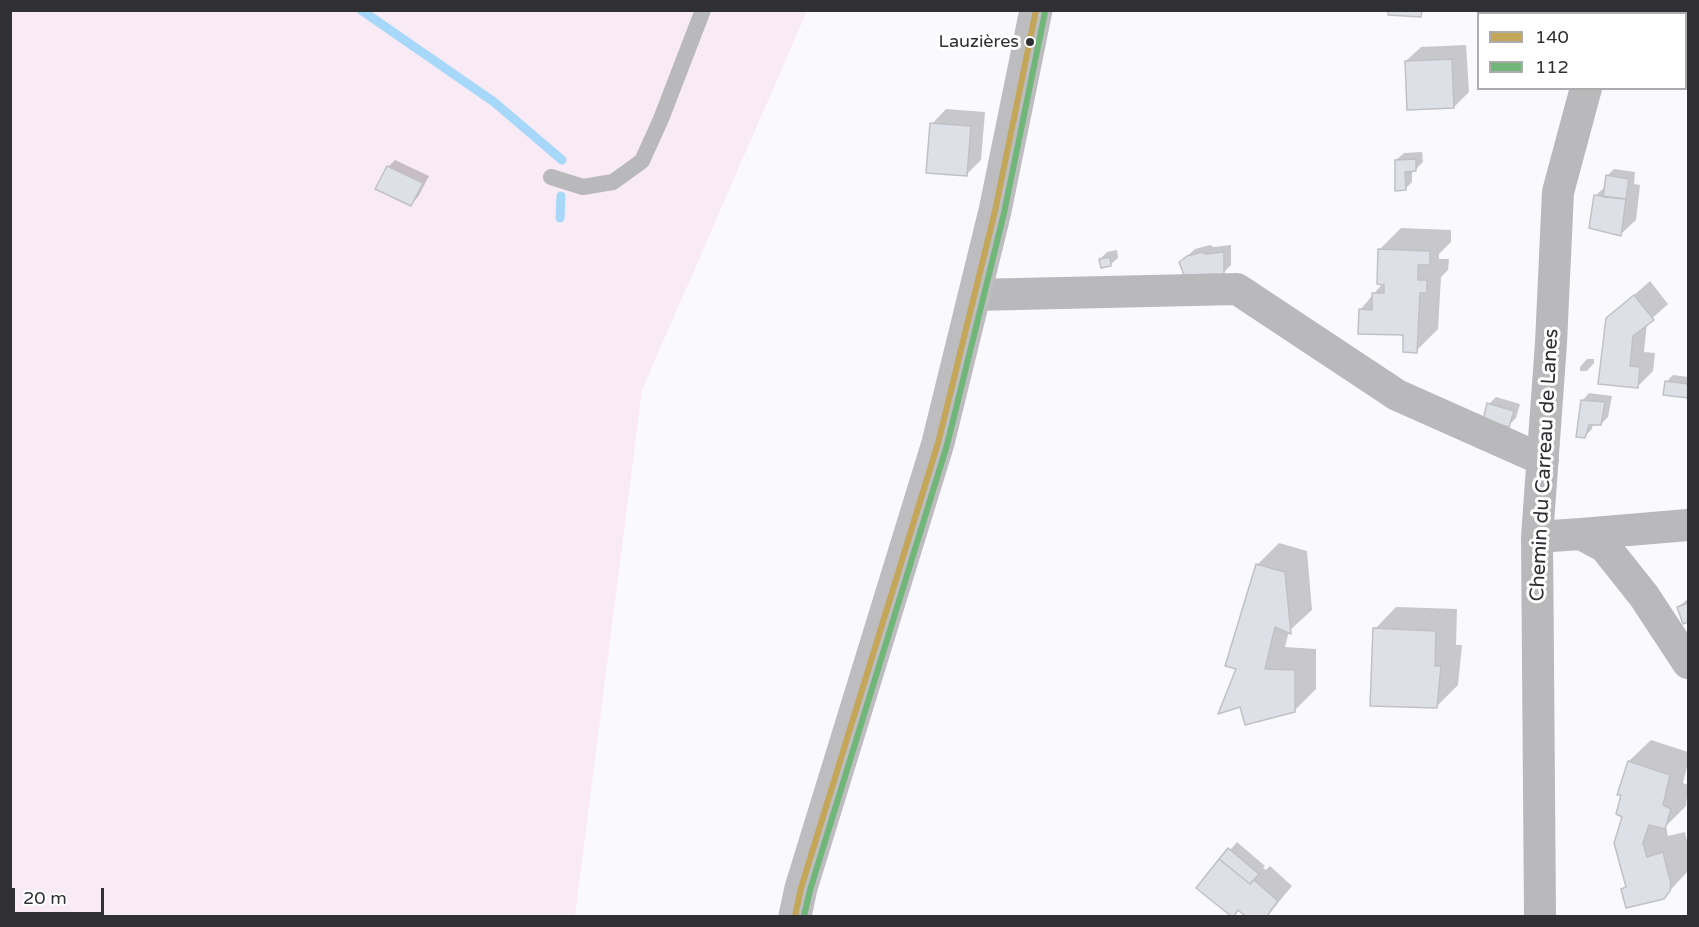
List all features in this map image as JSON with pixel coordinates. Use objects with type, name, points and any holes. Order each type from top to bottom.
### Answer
[{"type":"main road","points":[[795,916],[801,888],[938,443],[995,211],[1036,10]]},
{"type":"street","name":"Chemin du Carreau de Lanes","points":[[1540,916],[1537,537],[1558,192],[1585,90]]},
{"type":"street","points":[[974,295],[1238,289],[1397,396],[1543,460]]},
{"type":"street","points":[[1537,537],[1689,525]]},
{"type":"street","points":[[1581,534],[1605,547],[1644,596],[1689,663]]},
{"type":"lane","points":[[551,177],[584,187],[614,182],[642,160],[661,119],[703,10]]},
{"type":"shaded area","points":[[10,11],[807,11],[642,390],[575,916],[11,916]]},
{"type":"building","points":[[1388,10],[1422,10],[1421,17],[1388,15]]},
{"type":"building","points":[[1452,59],[1454,108],[1407,110],[1405,61]]},
{"type":"building","points":[[930,123],[971,126],[967,176],[926,173]]},
{"type":"building","points":[[1416,159],[1416,171],[1405,172],[1406,190],[1395,191],[1395,160]]},
{"type":"building","points":[[387,166],[423,183],[411,206],[375,189]]},
{"type":"building","points":[[1606,175],[1629,179],[1626,199],[1603,197]]},
{"type":"building","points":[[1594,195],[1626,199],[1621,236],[1589,228]]},
{"type":"building","points":[[1378,249],[1430,251],[1430,265],[1418,265],[1418,280],[1427,280],[1427,293],[1420,293],[1417,353],[1403,352],[1403,335],[1358,334],[1359,309],[1372,310],[1372,293],[1384,293],[1384,285],[1377,284]]},
{"type":"building","points":[[1202,252],[1206,254],[1224,252],[1224,274],[1184,275],[1179,262],[1187,256]]},
{"type":"building","points":[[1110,257],[1111,266],[1101,268],[1099,259]]},
{"type":"building","points":[[1634,295],[1654,320],[1633,336],[1630,366],[1640,367],[1638,388],[1598,384],[1606,318]]},
{"type":"building","points":[[1665,381],[1688,384],[1688,398],[1663,395]]},
{"type":"building","points":[[1581,400],[1605,402],[1601,425],[1589,425],[1585,438],[1576,437]]},
{"type":"building","points":[[1487,403],[1514,411],[1509,427],[1483,420]]},
{"type":"building","points":[[1256,564],[1285,572],[1291,634],[1275,627],[1265,669],[1295,670],[1295,712],[1245,725],[1240,707],[1218,714],[1236,669],[1225,666]]},
{"type":"building","points":[[1688,603],[1688,622],[1683,624],[1677,607]]},
{"type":"building","points":[[1373,628],[1436,631],[1435,666],[1441,666],[1437,708],[1370,706]]},
{"type":"building","points":[[1628,761],[1670,775],[1663,805],[1671,809],[1665,829],[1649,825],[1643,843],[1647,857],[1663,852],[1671,884],[1670,891],[1664,899],[1626,908],[1621,889],[1626,887],[1614,843],[1622,817],[1616,814],[1621,795],[1617,795]]},
{"type":"building","points":[[1228,848],[1259,874],[1250,884],[1219,859]]},
{"type":"building","points":[[1219,859],[1250,884],[1254,880],[1278,901],[1267,916],[1245,916],[1238,910],[1234,916],[1231,916],[1196,888]]},
{"type":"waterway","points":[[361,10],[494,102],[562,160]]},
{"type":"waterway","points":[[560,218],[561,196]]},
{"type":"transit line","name":"140","points":[[795,916],[801,888],[938,443],[995,211],[1036,10]]},
{"type":"transit line","name":"112","points":[[804,916],[810,890],[947,445],[1004,213],[1045,12]]},
{"type":"place","name":"Lauzières","points":[[1030,42]]}]
